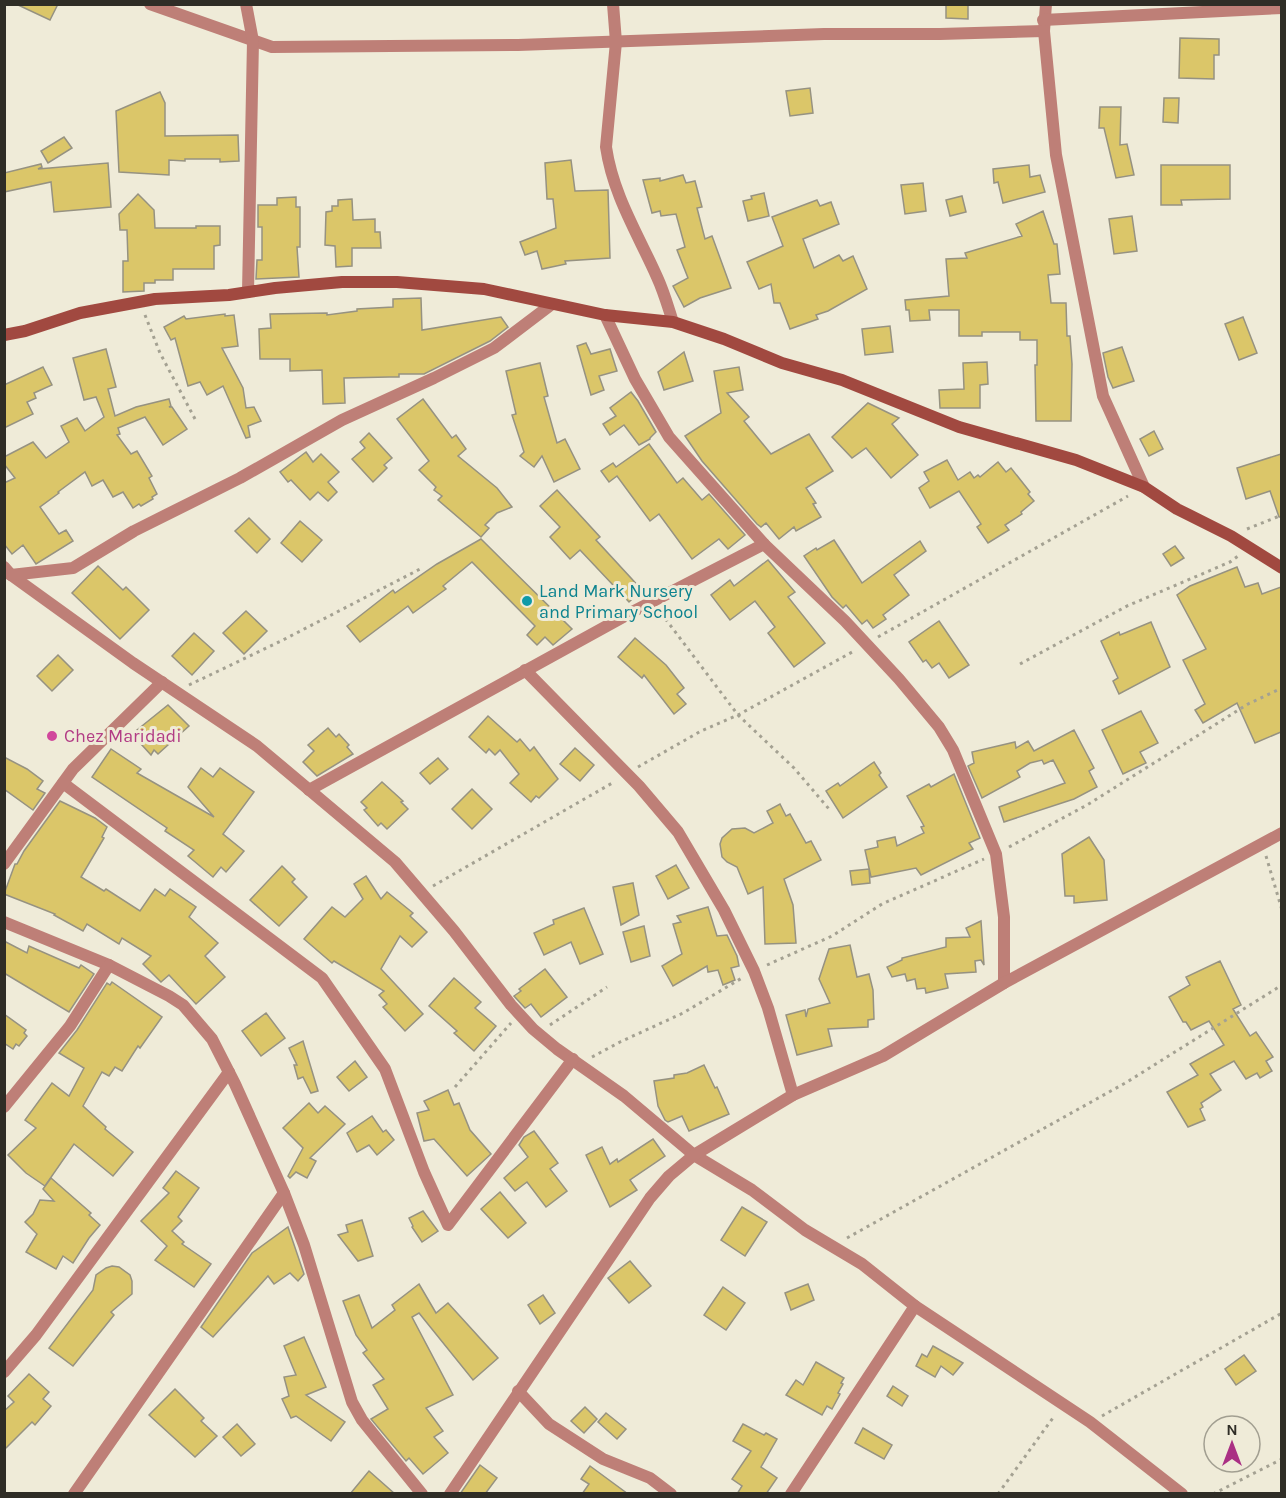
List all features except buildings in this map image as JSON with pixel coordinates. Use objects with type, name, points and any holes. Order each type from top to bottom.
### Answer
[{"type":"main road","points":[[4,334],[24,331],[80,313],[140,302],[342,282],[397,282],[484,289],[605,315],[673,322],[724,339],[782,363],[842,380],[960,427],[1076,460],[1144,487],[1176,509],[1231,536],[1281,568]]},
{"type":"street","points":[[150,4],[272,47],[616,42],[824,34],[940,34],[1281,8]]},
{"type":"street","points":[[246,4],[253,41],[248,292]]},
{"type":"street","points":[[613,4],[616,42],[606,147],[609,163],[615,188],[658,279],[673,322]]},
{"type":"street","points":[[1046,4],[1044,25],[1056,155],[1103,396],[1144,487]]},
{"type":"street","points":[[8,571],[73,568],[134,531],[240,478],[342,420],[494,348],[552,304]]},
{"type":"street","points":[[605,315],[635,379],[669,437],[764,544],[845,621],[899,679],[939,727],[954,750],[996,854],[1004,917],[1004,983]]},
{"type":"street","points":[[309,789],[525,670],[764,544]]},
{"type":"street","points":[[8,571],[75,622],[256,746],[395,862],[519,1013],[557,1049],[624,1096],[694,1155],[752,1190],[805,1230],[862,1264],[915,1306],[1090,1422],[1182,1494]]},
{"type":"street","points":[[525,670],[627,773],[678,832],[724,910],[754,971],[768,1008],[793,1095]]},
{"type":"street","points":[[4,864],[73,769],[162,682]]},
{"type":"street","points":[[63,783],[322,978],[385,1069],[424,1172],[448,1225],[576,1062]]},
{"type":"street","points":[[450,1494],[650,1197],[669,1176],[694,1155],[793,1095],[883,1056],[1004,983],[1281,833]]},
{"type":"street","points":[[4,922],[109,965],[169,996],[183,1005],[212,1039],[284,1193],[304,1245],[352,1401],[362,1420],[422,1494]]},
{"type":"street","points":[[4,1107],[70,1026],[109,965]]},
{"type":"street","points":[[4,1372],[36,1335],[229,1072]]},
{"type":"street","points":[[74,1494],[284,1193]]},
{"type":"street","points":[[791,1494],[915,1306]]},
{"type":"street","points":[[518,1391],[549,1424],[603,1459],[650,1478],[671,1494]]},
{"type":"path","points":[[140,302],[160,353],[195,419]]},
{"type":"path","points":[[421,892],[598,792],[701,730],[738,715],[1144,487]]},
{"type":"path","points":[[1231,536],[1281,515]]},
{"type":"path","points":[[1020,664],[1127,606],[1230,562],[1240,555],[1245,544]]},
{"type":"path","points":[[176,691],[281,641],[422,568]]},
{"type":"path","points":[[652,602],[738,715],[794,768],[829,809]]},
{"type":"path","points":[[576,1062],[683,1013],[754,971],[832,936],[882,904],[996,854],[1087,805],[1248,705],[1281,688]]},
{"type":"path","points":[[1263,843],[1281,910]]},
{"type":"path","points":[[832,1246],[1127,1082],[1281,985]]},
{"type":"path","points":[[539,1033],[607,987]]},
{"type":"path","points":[[455,1087],[519,1013]]},
{"type":"path","points":[[1090,1422],[1281,1313]]},
{"type":"path","points":[[998,1494],[1063,1404]]},
{"type":"path","points":[[1214,1494],[1281,1459]]},
{"type":"place","name":"Land Mark Nursery and Primary School","points":[[527,601]]},
{"type":"place","name":"Chez Maridadi","points":[[52,736]]}]
